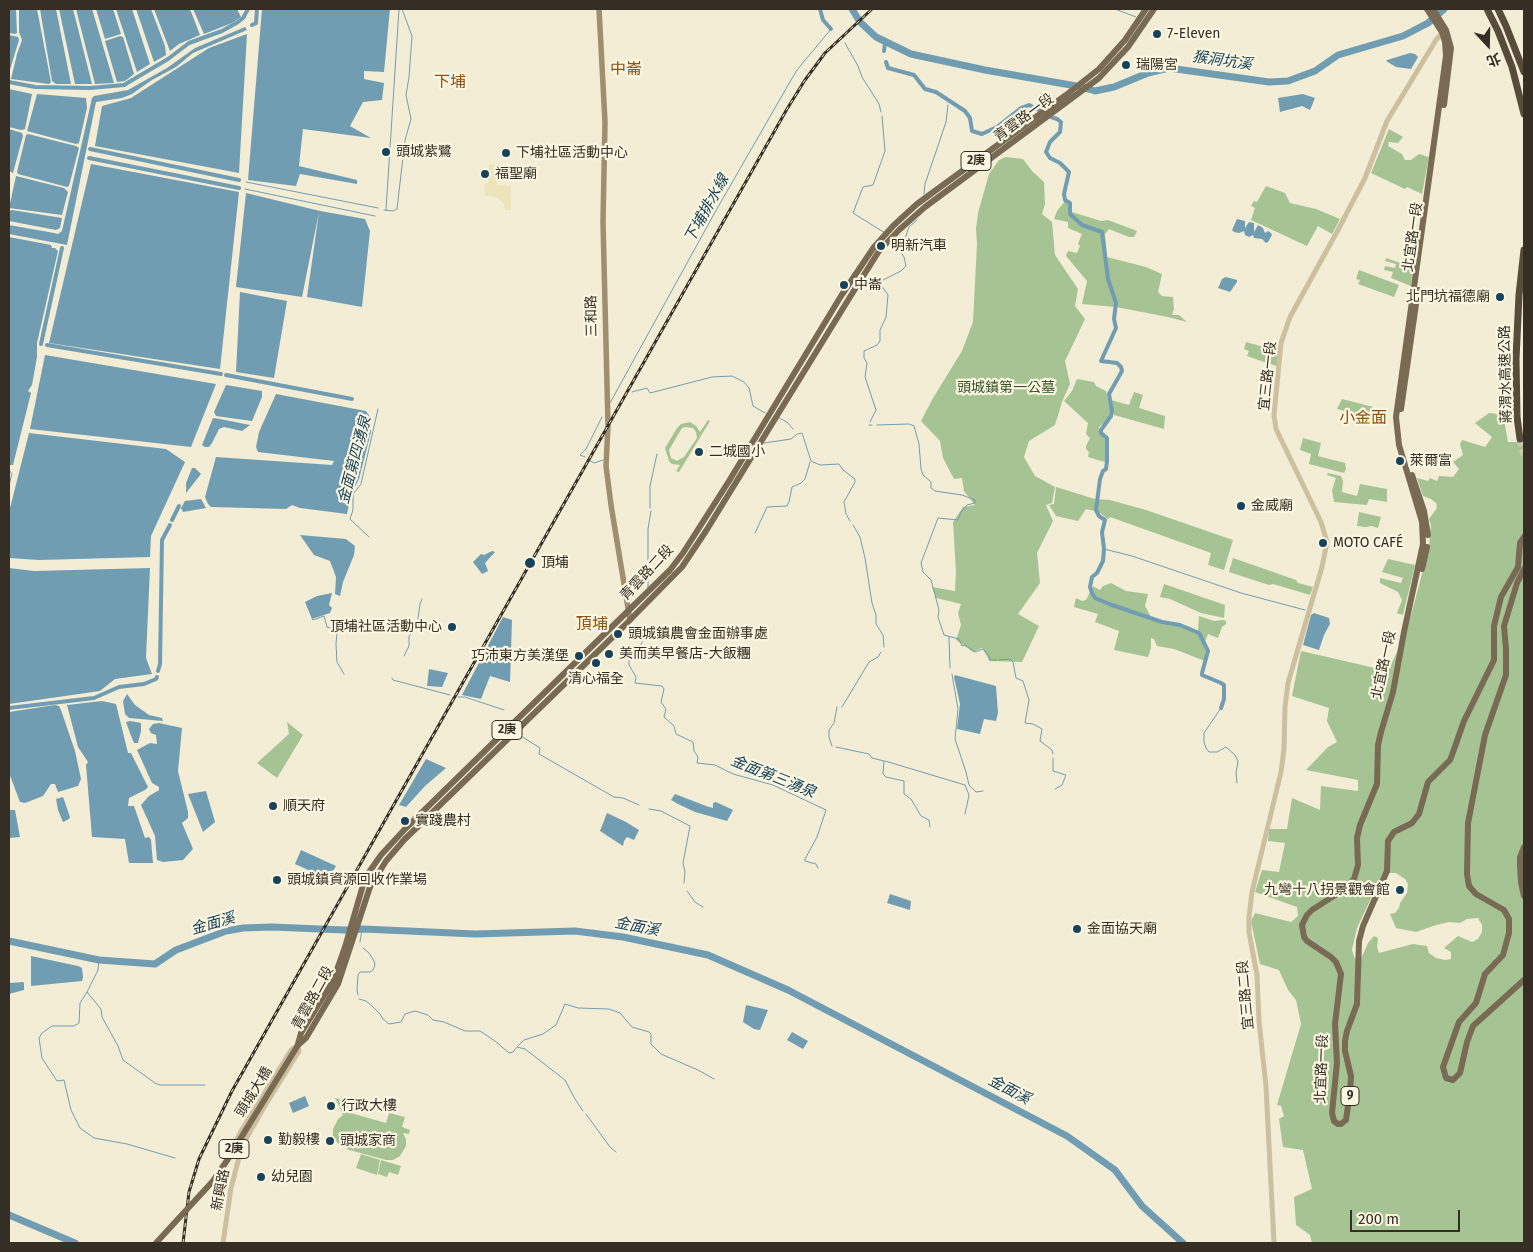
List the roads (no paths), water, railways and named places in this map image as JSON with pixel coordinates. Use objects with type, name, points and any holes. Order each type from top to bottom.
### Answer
[{"type":"highway","points":[[1487,9],[1512,67],[1524,114]]},
{"type":"highway","points":[[1498,9],[1524,72]]},
{"type":"highway","name":"蔣渭水高速公路","points":[[1520,439],[1517,417],[1516,359],[1521,315],[1524,250]]},
{"type":"main road","name":"三和路","points":[[599,9],[605,122],[603,222],[608,426],[606,466],[630,620]]},
{"type":"main road","name":"青雲路一段","points":[[894,225],[917,204],[1090,77],[1125,40],[1146,9]]},
{"type":"main road","name":"青雲路一段","points":[[899,230],[932,202],[1099,78],[1128,47],[1154,9]]},
{"type":"main road","name":"9","points":[[1429,10],[1442,28]]},
{"type":"main road","name":"北宜路一段","points":[[1442,28],[1446,56],[1396,417],[1399,445],[1423,530],[1423,544],[1393,692],[1380,732],[1377,784],[1360,825],[1357,838],[1358,865],[1354,878],[1350,885],[1312,910],[1302,925],[1304,937],[1307,941],[1331,957],[1336,962],[1341,974],[1335,1024],[1336,1063],[1332,1113],[1334,1121],[1338,1124],[1346,1120],[1351,1085],[1345,1041],[1357,1004],[1359,941],[1363,926],[1387,871],[1388,841],[1394,832],[1412,823],[1419,814],[1428,782],[1450,760],[1464,721],[1494,660],[1494,626],[1501,597],[1518,568],[1520,543],[1524,537]]},
{"type":"main road","name":"青雲路二段","points":[[298,1046],[306,1038],[338,984],[353,942],[363,885],[367,875],[381,855],[670,570],[850,297],[894,225]]},
{"type":"main road","name":"青雲路二段","points":[[885,239],[899,230]]},
{"type":"main road","name":"青雲路二段","points":[[298,1046],[301,1033],[333,981],[356,920],[376,876],[386,861],[404,840],[682,568],[730,481]]},
{"type":"main road","points":[[1524,569],[1517,583],[1504,626],[1506,675],[1485,735],[1468,824],[1467,874],[1469,886],[1476,894],[1504,910],[1509,919],[1510,932],[1502,955],[1485,974],[1476,1003],[1459,1022],[1443,1067],[1446,1078],[1455,1078],[1460,1073],[1467,1042],[1473,1026],[1524,980]]},
{"type":"main road","points":[[1524,847],[1520,857],[1521,882],[1524,896]]},
{"type":"main road","name":"頭城大橋","points":[[156,1243],[212,1181],[228,1159],[298,1046]]},
{"type":"street","name":"宜三路一段","points":[[1284,749],[1285,707],[1288,683],[1322,567],[1327,542],[1320,522],[1276,429],[1274,415],[1281,343],[1290,317],[1365,178],[1388,121],[1442,28]]},
{"type":"street","name":"宜三路二段","points":[[1274,1243],[1266,1086],[1259,1021],[1257,976],[1249,917],[1252,892],[1284,749]]},
{"type":"street","name":"新興路","points":[[223,1241],[232,1188],[242,1146],[299,1051],[298,1046]]},
{"type":"water","points":[[9,9],[16,9],[17,33],[15,34],[9,33]]},
{"type":"water","points":[[19,9],[37,9],[51,82],[49,84],[11,79],[22,40],[19,32]]},
{"type":"water","points":[[40,9],[56,9],[71,84],[56,84],[52,81]]},
{"type":"water","points":[[59,9],[73,9],[92,84],[75,84]]},
{"type":"water","points":[[76,9],[92,9],[114,83],[95,84]]},
{"type":"water","points":[[96,9],[113,9],[121,34],[105,39]]},
{"type":"water","points":[[116,9],[132,9],[150,64],[137,72]]},
{"type":"water","points":[[136,9],[151,9],[165,46],[166,55],[154,62]]},
{"type":"water","points":[[154,9],[190,9],[200,35],[179,44],[170,51]]},
{"type":"water","points":[[193,9],[237,9],[241,17],[232,23],[204,34]]},
{"type":"water","points":[[262,9],[390,9],[384,72],[364,71],[364,79],[384,83],[382,100],[363,102],[350,126],[371,138],[303,129],[299,166],[357,180],[357,184],[300,174],[296,186],[248,180]]},
{"type":"water","points":[[245,27],[247,30],[193,53],[176,67],[132,94],[122,98],[96,102],[67,245],[9,234],[9,225],[58,234],[62,231],[94,96],[128,90],[167,68],[195,48]]},
{"type":"water","points":[[247,34],[239,173],[95,146],[102,106],[131,98],[209,48]]},
{"type":"water","points":[[9,35],[18,37],[19,40],[9,73]]},
{"type":"water","points":[[120,36],[123,37],[134,74],[125,81],[117,82],[105,41]]},
{"type":"water","points":[[1410,53],[1418,57],[1411,69],[1396,67],[1386,61],[1387,60]]},
{"type":"water","points":[[9,89],[32,94],[25,129],[9,127]]},
{"type":"water","points":[[37,94],[86,98],[87,108],[79,143],[76,144],[27,131]]},
{"type":"water","points":[[1303,94],[1315,98],[1310,110],[1302,106],[1280,112],[1278,98]]},
{"type":"water","points":[[9,129],[22,133],[23,136],[13,173],[9,171]]},
{"type":"water","points":[[26,135],[79,148],[69,186],[18,174]]},
{"type":"water","points":[[91,164],[239,192],[220,369],[49,343]]},
{"type":"water","points":[[16,176],[64,188],[68,192],[62,215],[9,208]]},
{"type":"water","points":[[246,193],[320,211],[365,219],[370,231],[362,307],[307,297],[319,212],[302,297],[236,287]]},
{"type":"water","points":[[9,211],[62,218],[60,228],[56,230],[9,221]]},
{"type":"water","points":[[1237,219],[1245,221],[1245,228],[1249,222],[1254,223],[1254,232],[1258,225],[1263,228],[1265,233],[1268,231],[1271,233],[1272,235],[1268,242],[1266,243],[1262,239],[1254,238],[1253,235],[1249,237],[1245,235],[1244,231],[1234,232],[1232,230]]},
{"type":"water","points":[[9,237],[51,245],[52,248],[58,251],[37,343],[37,357],[32,385],[28,391],[31,393],[13,465],[9,465]]},
{"type":"water","points":[[1226,277],[1237,280],[1230,292],[1218,288],[1222,279]]},
{"type":"water","points":[[240,292],[287,301],[274,378],[236,372]]},
{"type":"water","points":[[45,355],[216,384],[191,447],[30,429]]},
{"type":"water","points":[[226,385],[262,391],[262,397],[252,421],[216,416],[214,412]]},
{"type":"water","points":[[276,394],[366,411],[370,417],[371,432],[359,479],[351,495],[347,514],[300,508],[292,505],[286,509],[211,507],[208,504],[205,497],[216,457],[332,465],[334,461],[258,452],[256,447],[259,432]]},
{"type":"water","points":[[213,418],[250,425],[242,431],[224,427],[219,429],[209,447],[205,447],[202,445]]},
{"type":"water","points":[[29,433],[166,449],[185,462],[151,536],[150,557],[39,560],[9,558],[9,512]]},
{"type":"water","points":[[192,468],[195,468],[201,474],[186,493],[186,483]]},
{"type":"water","points":[[201,499],[206,508],[183,512],[181,508],[185,501]]},
{"type":"water","points":[[300,535],[346,539],[355,546],[354,555],[343,582],[340,596],[335,594],[336,577],[330,561],[314,555]]},
{"type":"water","points":[[492,551],[495,552],[485,563],[488,571],[482,574],[473,562],[481,554],[484,555]]},
{"type":"water","points":[[9,568],[34,571],[150,568],[146,658],[152,674],[115,679],[100,691],[9,704]]},
{"type":"water","points":[[332,593],[329,605],[332,608],[330,613],[312,619],[305,602],[317,596]]},
{"type":"water","points":[[1314,613],[1329,618],[1330,624],[1319,650],[1303,645],[1311,615]]},
{"type":"water","points":[[503,617],[512,620],[510,682],[490,676],[481,699],[462,695]]},
{"type":"water","points":[[429,669],[448,673],[442,687],[427,686]]},
{"type":"water","points":[[955,675],[996,686],[998,713],[996,721],[984,719],[980,734],[957,729],[960,704]]},
{"type":"water","points":[[127,694],[135,705],[149,715],[162,718],[163,721],[129,718],[125,714],[123,701]]},
{"type":"water","points":[[102,701],[116,704],[128,753],[131,753],[148,787],[129,798],[128,806],[134,806],[145,838],[149,837],[151,840],[153,863],[129,863],[125,839],[92,837],[86,765],[88,762],[78,747],[67,705]]},
{"type":"water","points":[[59,706],[61,710],[75,751],[81,779],[78,786],[58,792],[55,784],[51,784],[43,796],[25,803],[20,802],[9,773],[9,712]]},
{"type":"water","points":[[126,722],[141,723],[138,743],[134,743]]},
{"type":"water","points":[[159,723],[182,728],[178,771],[188,818],[182,823],[193,849],[183,860],[163,862],[157,860],[155,836],[141,805],[149,796],[159,790],[159,787],[152,783],[137,750],[150,743],[157,744],[156,735],[151,733],[149,729],[153,724]]},
{"type":"water","points":[[426,759],[446,768],[425,786],[406,807],[399,805]]},
{"type":"water","points":[[206,791],[215,822],[203,832],[188,794]]},
{"type":"water","points":[[675,794],[713,808],[713,803],[716,802],[733,810],[727,821],[695,812],[678,804],[671,800]]},
{"type":"water","points":[[63,797],[70,817],[63,822],[56,799]]},
{"type":"water","points":[[9,810],[15,810],[20,837],[9,838]]},
{"type":"water","points":[[607,813],[639,830],[634,840],[627,837],[623,846],[600,831]]},
{"type":"water","points":[[301,850],[336,866],[328,879],[295,864]]},
{"type":"water","points":[[890,894],[911,901],[910,910],[887,903]]},
{"type":"water","points":[[31,956],[78,966],[82,968],[82,981],[31,986]]},
{"type":"water","points":[[23,982],[24,990],[9,994],[9,983]]},
{"type":"water","points":[[746,1005],[768,1010],[760,1030],[754,1029],[743,1022]]},
{"type":"water","points":[[792,1032],[808,1041],[803,1049],[787,1040]]},
{"type":"water","points":[[305,1096],[309,1106],[293,1113],[289,1103]]},
{"type":"waterway","points":[[9,82],[35,87],[90,88],[124,85],[168,59],[189,43],[222,31],[238,22],[243,18],[248,9]]},
{"type":"waterway","points":[[252,25],[256,23],[257,9]]},
{"type":"waterway","points":[[386,210],[399,9]]},
{"type":"waterway","points":[[384,210],[393,211],[397,209],[405,140],[411,119],[406,95],[412,36],[402,9]]},
{"type":"waterway","points":[[820,9],[823,20],[831,29]]},
{"type":"waterway","name":"猴洞坑溪","points":[[852,9],[860,22],[876,37],[911,54],[1095,91],[1114,87],[1148,73],[1169,68],[1269,82],[1288,81],[1315,71],[1338,55],[1403,36],[1428,23],[1444,9]]},
{"type":"waterway","points":[[1115,9],[1136,17]]},
{"type":"waterway","name":"下埔排水線","points":[[610,403],[714,214],[797,70],[831,29]]},
{"type":"waterway","points":[[845,43],[862,77],[879,104],[881,112]]},
{"type":"waterway","points":[[884,51],[885,43]]},
{"type":"waterway","points":[[886,62],[888,68],[914,75],[925,89],[936,92],[965,111],[970,118],[972,131],[982,134],[997,127],[1021,108],[1029,105],[1039,110]]},
{"type":"waterway","points":[[924,194],[925,184],[946,122],[948,105]]},
{"type":"waterway","points":[[882,116],[885,151],[873,185],[863,187],[853,213],[885,233]]},
{"type":"waterway","points":[[1051,117],[1061,122],[1060,132],[1050,142],[1046,152],[1050,158],[1060,163],[1069,172],[1064,194],[1065,200],[1070,203],[1070,214],[1082,225],[1102,232],[1108,279],[1116,303],[1114,319],[1116,328],[1101,361],[1117,363],[1122,371],[1109,394],[1111,416],[1101,430],[1101,433],[1107,438],[1107,461],[1106,469],[1103,471],[1100,479],[1096,510],[1099,516],[1105,520],[1102,532],[1104,549],[1103,561],[1097,573],[1092,577],[1090,587],[1095,598],[1109,604],[1162,622],[1180,625],[1199,633],[1208,651],[1202,675],[1224,685],[1224,699],[1221,708]]},
{"type":"waterway","points":[[90,149],[239,180]]},
{"type":"waterway","points":[[89,158],[239,188]]},
{"type":"waterway","points":[[246,182],[378,208]]},
{"type":"waterway","points":[[245,189],[375,216]]},
{"type":"waterway","points":[[901,251],[909,227],[917,220]]},
{"type":"waterway","points":[[870,422],[876,410],[865,377],[867,363],[864,358],[864,351],[877,345],[880,341],[880,330],[886,317],[888,295],[881,285],[881,281],[901,271],[906,266],[904,257],[893,241]]},
{"type":"waterway","points":[[41,344],[62,248]]},
{"type":"waterway","points":[[47,345],[221,374]]},
{"type":"waterway","points":[[226,375],[352,399]]},
{"type":"waterway","points":[[632,392],[647,388],[650,393],[712,377],[732,376],[744,382],[749,388],[753,406],[765,413]]},
{"type":"waterway","name":"金面第四湧泉","points":[[369,537],[350,519],[353,510],[353,494],[361,484],[378,409]]},
{"type":"waterway","name":"下埔排水線","points":[[585,457],[580,455],[586,449],[602,417]]},
{"type":"waterway","points":[[779,418],[787,422],[793,429]]},
{"type":"waterway","points":[[877,425],[909,424],[914,426],[919,444],[921,469],[923,475],[931,482],[931,488],[935,491],[962,495],[975,500],[975,503],[967,505],[961,512],[958,520],[938,518],[921,563],[923,572],[931,580],[939,610],[938,617],[944,635],[959,639],[962,646],[965,645],[975,652],[983,649],[989,656],[989,660],[997,660]]},
{"type":"waterway","points":[[798,434],[802,433],[811,461],[820,465],[839,464],[843,470],[855,479],[844,502],[846,514],[850,521]]},
{"type":"waterway","points":[[764,443],[791,439],[797,434]]},
{"type":"waterway","name":"金面第三湧泉","points":[[650,508],[650,486],[657,454]]},
{"type":"waterway","name":"下埔排水線","points":[[589,460],[594,463],[603,460]]},
{"type":"waterway","points":[[755,533],[767,507],[787,506],[792,487],[805,479],[810,462]]},
{"type":"waterway","points":[[9,470],[12,474],[9,485]]},
{"type":"waterway","points":[[172,520],[179,506]]},
{"type":"waterway","name":"金面第三湧泉","points":[[648,588],[648,529],[651,511]]},
{"type":"waterway","points":[[158,671],[160,664],[162,540],[170,525]]},
{"type":"waterway","points":[[853,525],[860,537],[872,603],[876,615],[876,624],[883,635],[884,647]]},
{"type":"waterway","points":[[1104,549],[1132,556],[1241,593],[1305,610]]},
{"type":"waterway","name":"金面第四湧泉","points":[[404,656],[409,646],[409,636],[417,627],[422,599]]},
{"type":"waterway","points":[[312,619],[324,616],[327,627],[334,629],[337,633],[337,662],[344,674]]},
{"type":"waterway","name":"金面第三湧泉","points":[[642,636],[642,643],[629,657],[629,665],[636,677],[635,683],[662,686],[664,689],[661,702],[666,709],[664,717],[674,726],[676,734],[693,742],[694,751],[698,757],[697,763],[715,765],[733,774],[773,785],[826,810],[817,837],[805,859],[805,861],[816,864],[818,868]]},
{"type":"waterway","points":[[949,637],[950,668]]},
{"type":"waterway","points":[[842,707],[869,662],[878,657],[881,652]]},
{"type":"waterway","points":[[999,660],[1010,659],[1013,662],[1016,678],[1023,681],[1029,700],[1025,723],[1033,724],[1042,729],[1040,741],[1052,750],[1053,754]]},
{"type":"waterway","points":[[952,674],[958,709],[955,739],[969,785],[976,792],[983,791]]},
{"type":"waterway","points":[[9,708],[94,698],[119,687],[144,684],[157,677]]},
{"type":"waterway","name":"金面第四湧泉","points":[[392,678],[393,680],[450,695]]},
{"type":"waterway","name":"金面第四湧泉","points":[[458,697],[465,697],[504,710]]},
{"type":"waterway","points":[[832,746],[829,730],[834,723],[837,707]]},
{"type":"waterway","points":[[1221,708],[1204,733],[1204,742],[1209,752],[1217,752],[1226,747],[1235,755],[1238,761],[1237,783]]},
{"type":"waterway","name":"金面第四湧泉","points":[[519,733],[540,748],[539,754],[614,797],[623,798],[639,805]]},
{"type":"waterway","points":[[836,747],[869,754],[872,758],[884,761],[883,774],[886,777],[904,781],[904,794],[911,799],[921,816],[929,820],[930,827]]},
{"type":"waterway","points":[[1053,758],[1053,771],[1066,775],[1062,785],[1055,789]]},
{"type":"waterway","points":[[885,761],[965,785],[969,795],[965,814]]},
{"type":"waterway","name":"金面第四湧泉","points":[[649,809],[661,811],[690,826],[683,863],[685,872],[684,883]]},
{"type":"waterway","name":"金面第四湧泉","points":[[687,891],[695,902],[703,907]]},
{"type":"waterway","name":"金面溪","points":[[9,941],[99,960],[155,964],[176,950],[226,931],[243,928],[363,929],[475,934],[575,931],[623,937],[708,955],[788,990],[1067,1136],[1115,1170],[1142,1206],[1183,1243]]},
{"type":"waterway","points":[[360,942],[362,929]]},
{"type":"waterway","points":[[358,995],[358,975],[360,972],[370,972],[375,965],[369,953],[363,948]]},
{"type":"waterway","points":[[99,960],[98,970],[87,992],[101,1009],[102,1017],[118,1046],[123,1060],[160,1085],[205,1085]]},
{"type":"waterway","points":[[87,992],[80,1003],[79,1023],[74,1026],[52,1026],[42,1033],[39,1038],[42,1058],[57,1081],[64,1080],[71,1110],[80,1128],[94,1138],[127,1144],[175,1158]]},
{"type":"waterway","points":[[359,999],[366,1001],[389,1024],[401,1022],[405,1014],[415,1011],[428,1015],[433,1020],[444,1022],[465,1031],[480,1031],[509,1053],[513,1052],[517,1047],[525,1049],[565,1080],[583,1111]]},
{"type":"waterway","points":[[518,1046],[524,1040],[543,1034],[556,1025],[565,1004],[578,1008],[609,1009],[620,1013],[632,1027],[649,1032],[651,1034],[651,1044],[661,1054],[714,1079]]},
{"type":"waterway","points":[[586,1114],[610,1147],[616,1152]]},
{"type":"waterway","points":[[9,1215],[75,1243]]},
{"type":"tunnel","points":[[1520,439],[1524,455]]},
{"type":"railway","points":[[183,1243],[189,1192],[199,1159],[232,1091],[787,109],[825,53],[872,9]]},
{"type":"place","name":"7-Eleven","points":[[1157,34]]},
{"type":"place","name":"瑞陽宮","points":[[1126,65]]},
{"type":"place","name":"頭城紫鷺","points":[[386,152]]},
{"type":"place","name":"下埔社區活動中心","points":[[506,153]]},
{"type":"place","name":"福聖廟","points":[[485,174]]},
{"type":"place","name":"明新汽車","points":[[881,246]]},
{"type":"place","name":"中崙","points":[[844,285]]},
{"type":"place","name":"北門坑福德廟","points":[[1500,297]]},
{"type":"place","name":"二城國小","points":[[699,452]]},
{"type":"place","name":"萊爾富","points":[[1400,461]]},
{"type":"place","name":"金威廟","points":[[1241,506]]},
{"type":"place","name":"MOTO CAFÉ","points":[[1323,543]]},
{"type":"place","name":"頂埔","points":[[530,563]]},
{"type":"place","name":"頂埔社區活動中心","points":[[452,627]]},
{"type":"place","name":"頭城鎮農會金面辦事處","points":[[618,634]]},
{"type":"place","name":"美而美早餐店-大飯糰","points":[[609,654]]},
{"type":"place","name":"巧沛東方美漢堡","points":[[579,656]]},
{"type":"place","name":"清心福全","points":[[596,663]]},
{"type":"place","name":"順天府","points":[[273,806]]},
{"type":"place","name":"實踐農村","points":[[405,821]]},
{"type":"place","name":"頭城鎮資源回收作業場","points":[[277,880]]},
{"type":"place","name":"九彎十八拐景觀會館","points":[[1400,890]]},
{"type":"place","name":"金面協天廟","points":[[1077,929]]},
{"type":"place","name":"行政大樓","points":[[331,1106]]},
{"type":"place","name":"勤毅樓","points":[[268,1140]]},
{"type":"place","name":"頭城家商","points":[[330,1141]]},
{"type":"place","name":"幼兒園","points":[[261,1177]]},
{"type":"district","name":"中崙","points":[[626,70]]},
{"type":"district","name":"下埔","points":[[450,83]]},
{"type":"district","name":"小金面","points":[[1363,419]]},
{"type":"district","name":"頂埔","points":[[592,625]]},
{"type":"park label","name":"頭城鎮第一公墓","points":[[1006,388]]}]
